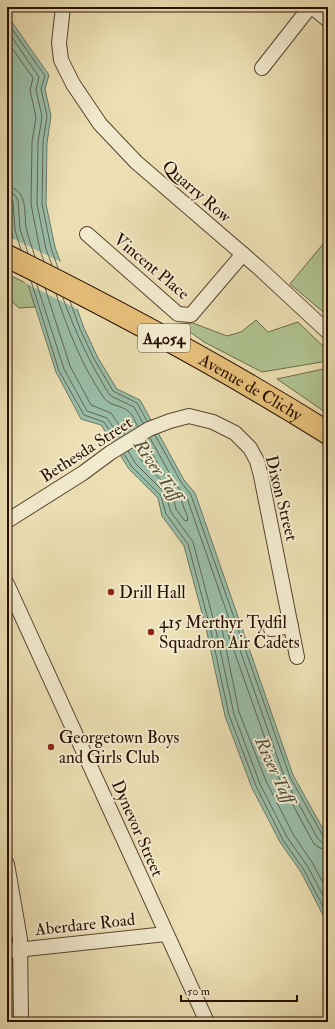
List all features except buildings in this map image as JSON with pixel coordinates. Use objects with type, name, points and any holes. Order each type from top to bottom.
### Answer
[{"type":"main road","name":"Avenue de Clichy","points":[[7,256],[89,297],[268,396],[328,433]]},
{"type":"street","name":"Quarry Row","points":[[63,7],[59,43],[61,60],[73,84],[87,106],[136,162],[259,268],[328,332]]},
{"type":"street","points":[[262,68],[311,7],[328,20]]},
{"type":"street","name":"Vincent Place","points":[[87,234],[178,314],[191,315],[243,254]]},
{"type":"street","name":"Bethesda Street","points":[[7,521],[83,473],[110,453],[149,430],[189,416]]},
{"type":"street","name":"Dixon Street","points":[[189,416],[213,422],[235,433],[250,448],[257,462],[262,476],[297,657]]},
{"type":"street","name":"Dynevor Street","points":[[7,584],[207,1022]]},
{"type":"street","points":[[271,629],[291,626]]},
{"type":"street","points":[[7,864],[14,899],[14,950],[21,1022]]},
{"type":"street","name":"Aberdare Road","points":[[14,950],[166,934]]},
{"type":"shaded area","points":[[7,189],[11,231],[14,239],[7,236]]},
{"type":"shaded area","points":[[323,244],[328,247],[328,316],[290,284]]},
{"type":"shaded area","points":[[7,274],[28,284],[35,307],[19,308],[7,297]]},
{"type":"shaded area","points":[[256,320],[268,332],[298,322],[328,351],[328,361],[262,372],[204,342],[179,324],[193,323],[227,336],[241,332]]},
{"type":"shaded area","points":[[328,368],[328,414],[277,379]]},
{"type":"water","name":"River Taff","points":[[7,15],[49,75],[45,89],[51,116],[47,143],[46,204],[55,247],[84,328],[98,358],[117,389],[140,400],[184,480],[195,493],[293,775],[328,838],[328,925],[301,872],[280,842],[252,788],[225,716],[206,628],[184,546],[162,516],[158,498],[129,469],[101,425],[81,419],[56,372],[11,231],[7,189]]},
{"type":"pier","points":[[12,238],[63,263],[79,310],[25,283]]},
{"type":"place","name":"Drill Hall","points":[[111,592]]},
{"type":"place","name":"415 Merthyr Tydfil Squadron Air Cadets","points":[[151,632]]},
{"type":"place","name":"Georgetown Boys and Girls Club","points":[[51,747]]}]
